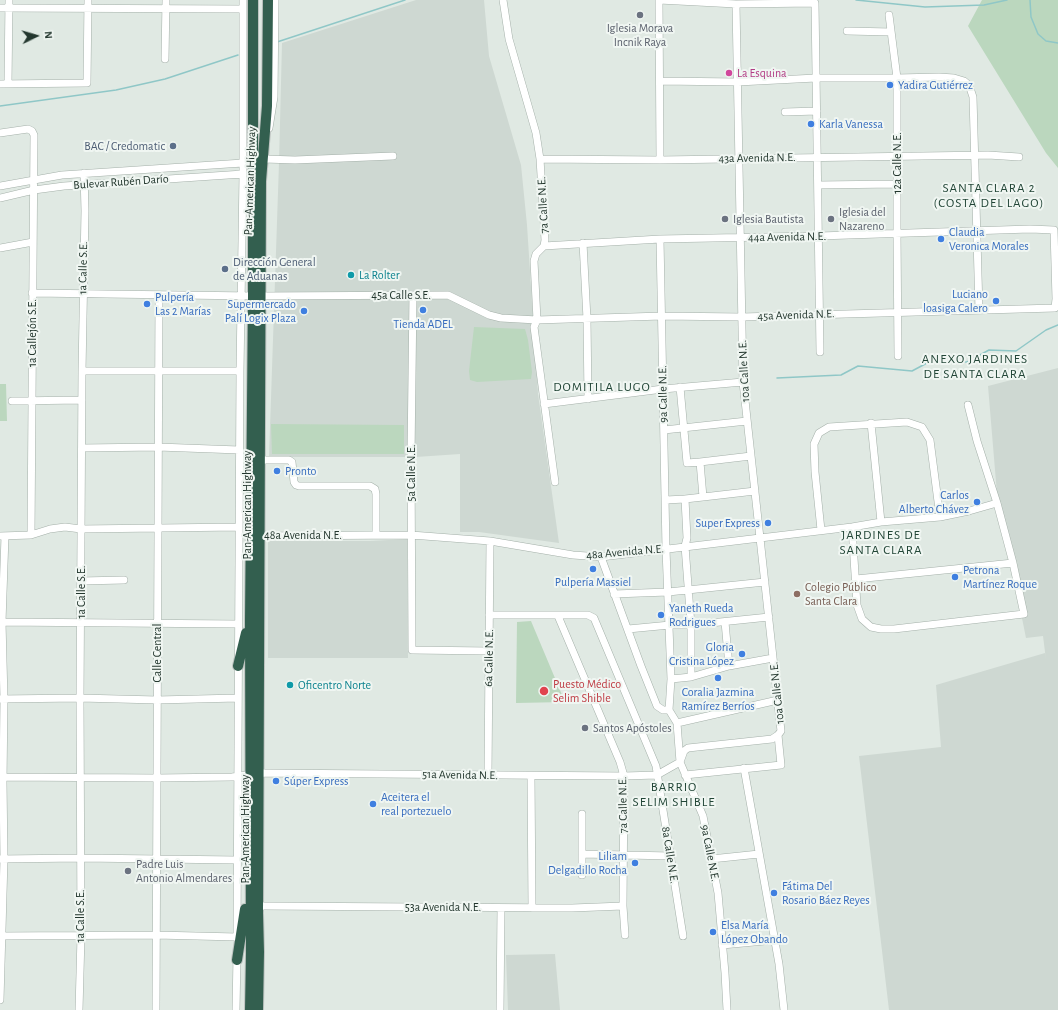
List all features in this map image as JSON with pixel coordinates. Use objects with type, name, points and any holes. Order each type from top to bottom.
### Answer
[{"type":"highway","name":"Pan-American Highway","points":[[250,1010],[258,913],[258,829],[254,774],[250,620],[260,460],[253,0]]},
{"type":"highway","name":"Pan-American Highway","points":[[258,1010],[250,875],[254,774],[257,296],[261,181],[267,106],[268,0]]},
{"type":"highway","points":[[238,666],[250,620]]},
{"type":"highway","points":[[258,829],[262,860],[265,948],[264,1010]]},
{"type":"highway","points":[[237,960],[250,875]]},
{"type":"street","points":[[8,84],[9,0]]},
{"type":"street","points":[[0,84],[87,83],[88,0]]},
{"type":"street","points":[[165,59],[166,0]]},
{"type":"street","points":[[236,1010],[239,450],[243,174],[243,0]]},
{"type":"street","points":[[261,181],[274,97],[275,0]]},
{"type":"street","name":"7a Calle N.E.","points":[[503,0],[509,39],[536,133],[540,159],[545,240],[544,246],[536,254],[534,261],[536,320],[534,327],[555,482]]},
{"type":"street","points":[[660,160],[659,0],[736,4],[815,3],[820,352]]},
{"type":"street","name":"10a Calle N.E.","points":[[736,4],[743,382],[781,731],[778,735],[781,765],[744,768]]},
{"type":"street","points":[[0,8],[243,9]]},
{"type":"street","name":"12a Calle N.E.","points":[[889,15],[897,78],[898,356]]},
{"type":"street","points":[[847,31],[891,32]]},
{"type":"street","points":[[660,82],[738,82],[816,78],[939,77],[954,78],[964,81],[969,85],[973,97],[979,310]]},
{"type":"street","points":[[785,112],[817,111]]},
{"type":"street","name":"1a Callejón S.E.","points":[[0,133],[28,129],[34,134],[32,293],[32,535]]},
{"type":"street","points":[[264,159],[295,160],[393,156]]},
{"type":"street","name":"43a Avenida N.E.","points":[[540,159],[660,160],[897,156],[1019,157]]},
{"type":"street","name":"Bulevar Rubén Darío","points":[[0,186],[62,175],[243,163]]},
{"type":"street","name":"1a Calle S.E.","points":[[79,1010],[81,936],[80,698],[82,371],[85,211],[84,173]]},
{"type":"street","name":"Bulevar Rubén Darío","points":[[0,198],[34,190],[64,186],[243,174]]},
{"type":"street","points":[[818,185],[897,184]]},
{"type":"street","name":"44a Avenida N.E.","points":[[544,246],[660,239],[819,236],[1030,229],[1054,230],[1055,308]]},
{"type":"street","name":"9a Calle N.E.","points":[[660,239],[666,549]]},
{"type":"street","points":[[0,248],[33,242]]},
{"type":"street","points":[[583,243],[587,318],[588,399]]},
{"type":"street","points":[[32,293],[159,296]]},
{"type":"street","name":"5a Calle N.E.","points":[[413,295],[411,535],[412,650],[489,651]]},
{"type":"street","name":"45a Calle S.E.","points":[[159,296],[448,295],[488,315],[501,318],[536,320]]},
{"type":"street","name":"Calle Central","points":[[156,1010],[159,296]]},
{"type":"street","name":"45a Avenida N.E.","points":[[536,320],[662,316],[742,317],[1055,308]]},
{"type":"street","points":[[82,371],[240,371]]},
{"type":"street","points":[[544,404],[663,389],[743,382]]},
{"type":"street","points":[[680,388],[687,463],[751,456]]},
{"type":"street","points":[[12,401],[82,400]]},
{"type":"street","points":[[852,527],[858,605],[862,619],[871,627],[894,629],[1024,614],[1014,563],[977,441],[968,405]]},
{"type":"street","points":[[664,430],[747,421]]},
{"type":"street","points":[[821,530],[815,472],[814,444],[819,433],[829,427],[871,423],[907,422],[922,427],[930,440],[940,517]]},
{"type":"street","points":[[871,423],[881,522]]},
{"type":"street","points":[[82,448],[158,447],[239,450]]},
{"type":"street","points":[[260,460],[289,460],[292,462],[294,482],[299,486],[370,486],[375,488],[376,535]]},
{"type":"street","points":[[700,462],[704,497]]},
{"type":"street","points":[[666,500],[755,491]]},
{"type":"street","points":[[685,499],[687,538],[685,546],[691,625],[691,677]]},
{"type":"street","name":"48a Avenida N.E.","points":[[255,536],[411,535],[490,541],[573,555],[601,557],[852,527],[881,522],[940,517],[997,503]]},
{"type":"street","points":[[0,1000],[2,859],[2,536],[32,535],[65,527],[81,529],[239,527]]},
{"type":"street","name":"6a Calle N.E.","points":[[488,775],[490,541]]},
{"type":"street","points":[[601,557],[657,706],[663,710],[669,710],[671,679],[666,549]]},
{"type":"street","points":[[856,579],[1014,563]]},
{"type":"street","points":[[81,582],[124,580]]},
{"type":"street","points":[[614,594],[668,592],[765,582]]},
{"type":"street","points":[[489,615],[558,616]]},
{"type":"street","name":"8a Calle N.E.","points":[[558,616],[588,615],[594,618],[656,766],[683,936]]},
{"type":"street","name":"7a Calle N.E.","points":[[558,616],[620,762],[624,776],[623,906],[625,935]]},
{"type":"street","points":[[628,630],[769,617]]},
{"type":"street","points":[[1,622],[238,624]]},
{"type":"street","points":[[725,622],[729,666]]},
{"type":"street","points":[[671,679],[691,677],[729,666],[773,658]]},
{"type":"street","points":[[2,699],[80,698],[157,700],[238,698]]},
{"type":"street","points":[[677,724],[778,700]]},
{"type":"street","name":"9a Calle N.E.","points":[[669,710],[677,724],[680,762],[703,816],[718,892],[726,1010]]},
{"type":"street","points":[[680,762],[684,751],[688,748],[772,739],[778,735]]},
{"type":"street","name":"51a Avenida N.E.","points":[[1,777],[157,778],[238,776],[254,774],[624,776],[657,775],[680,762]]},
{"type":"street","points":[[685,775],[744,768],[779,964],[784,1010]]},
{"type":"street","points":[[531,776],[532,908]]},
{"type":"street","points":[[582,814],[582,875]]},
{"type":"street","points":[[582,854],[671,856]]},
{"type":"street","points":[[711,859],[759,854]]},
{"type":"street","points":[[2,859],[81,858],[237,860]]},
{"type":"street","name":"53a Avenida N.E.","points":[[263,906],[532,908],[623,906]]},
{"type":"street","points":[[500,1010],[501,908]]},
{"type":"street","points":[[1,936],[156,935],[237,937]]},
{"type":"street","points":[[722,945],[775,940]]},
{"type":"shaded area","points":[[416,0],[484,0],[489,56],[521,165],[527,225],[538,394],[559,543],[479,532],[460,532],[460,454],[416,457],[269,457],[282,43]]},
{"type":"shaded area","points":[[1058,368],[1058,1010],[889,1010],[859,756],[941,747],[936,685],[1045,653],[1046,660],[1043,636],[1026,638],[997,494],[988,386]]},
{"type":"shaded area","points":[[407,539],[408,658],[268,658],[268,541],[370,541]]},
{"type":"shaded area","points":[[555,954],[560,1010],[508,1010],[506,955]]},
{"type":"green space","points":[[982,0],[1058,0],[1058,168],[1046,153],[968,26]]},
{"type":"green space","points":[[474,327],[525,329],[532,372],[531,379],[477,382],[470,380],[469,371]]},
{"type":"green space","points":[[0,384],[6,384],[7,421],[0,421]]},
{"type":"green space","points":[[271,424],[404,425],[404,454],[272,454]]},
{"type":"green space","points":[[531,621],[565,702],[516,703],[517,622]]},
{"type":"waterway","points":[[277,42],[405,0]]},
{"type":"waterway","points":[[856,0],[925,7],[984,5],[1007,0]]},
{"type":"waterway","points":[[1030,0],[1031,17],[1038,34],[1046,41],[1058,43]]},
{"type":"waterway","points":[[0,106],[116,90],[165,79],[238,55]]},
{"type":"waterway","points":[[777,378],[841,375],[858,366],[912,371],[927,363],[940,361],[967,362],[989,350],[1016,351],[1046,330],[1058,325]]},
{"type":"place","name":"Iglesia Morava Incnik Raya","points":[[640,15]]},
{"type":"place","name":"La Esquina","points":[[729,73]]},
{"type":"place","name":"Yadira Gutiérrez","points":[[890,85]]},
{"type":"place","name":"Karla Vanessa","points":[[811,124]]},
{"type":"place","name":"BAC / Credomatic","points":[[173,146]]},
{"type":"place","name":"Iglesia Bautista","points":[[725,219]]},
{"type":"place","name":"Iglesia del Nazareno","points":[[831,219]]},
{"type":"place","name":"Claudia Veronica Morales","points":[[941,239]]},
{"type":"place","name":"Dirección General de Aduanas","points":[[225,269]]},
{"type":"place","name":"La Rolter","points":[[351,275]]},
{"type":"place","name":"Luciano loasiga Calero","points":[[996,301]]},
{"type":"place","name":"Pulpería Las 2 Marías","points":[[147,304]]},
{"type":"place","name":"Tienda ADEL","points":[[423,310]]},
{"type":"place","name":"Supermercado Palí Logix Plaza","points":[[304,311]]},
{"type":"place","name":"Pronto","points":[[277,471]]},
{"type":"place","name":"Carlos Alberto Chávez","points":[[977,502]]},
{"type":"place","name":"Super Express","points":[[768,523]]},
{"type":"place","name":"Pulpería Massiel","points":[[593,569]]},
{"type":"place","name":"Petrona Martínez Roque","points":[[955,577]]},
{"type":"place","name":"Colegio Público Santa Clara","points":[[797,594]]},
{"type":"place","name":"Yaneth Rueda Rodrigues","points":[[661,615]]},
{"type":"place","name":"Gloria Cristina López","points":[[742,654]]},
{"type":"place","name":"Coralia Jazmina Ramírez Berríos","points":[[718,678]]},
{"type":"place","name":"Oficentro Norte","points":[[290,685]]},
{"type":"place","name":"Puesto Médico Selim Shible","points":[[544,691]]},
{"type":"place","name":"Santos Apóstoles","points":[[585,728]]},
{"type":"place","name":"Súper Express","points":[[276,781]]},
{"type":"place","name":"Aceitera el real portezuelo","points":[[373,804]]},
{"type":"place","name":"Liliam Delgadillo Rocha","points":[[635,863]]},
{"type":"place","name":"Padre Luis Antonio Almendares","points":[[128,871]]},
{"type":"place","name":"Fátima Del Rosario Báez Reyes","points":[[774,893]]},
{"type":"place","name":"Elsa María López Obando","points":[[713,932]]},
{"type":"district","name":"SANTA CLARA 2 (COSTA DEL LAGO)","points":[[989,196]]},
{"type":"district","name":"ANEXO JARDINES DE SANTA CLARA","points":[[975,366]]},
{"type":"district","name":"DOMITILA LUGO","points":[[602,387]]},
{"type":"district","name":"JARDINES DE SANTA CLARA","points":[[881,542]]},
{"type":"district","name":"BARRIO SELIM SHIBLE","points":[[674,794]]}]
